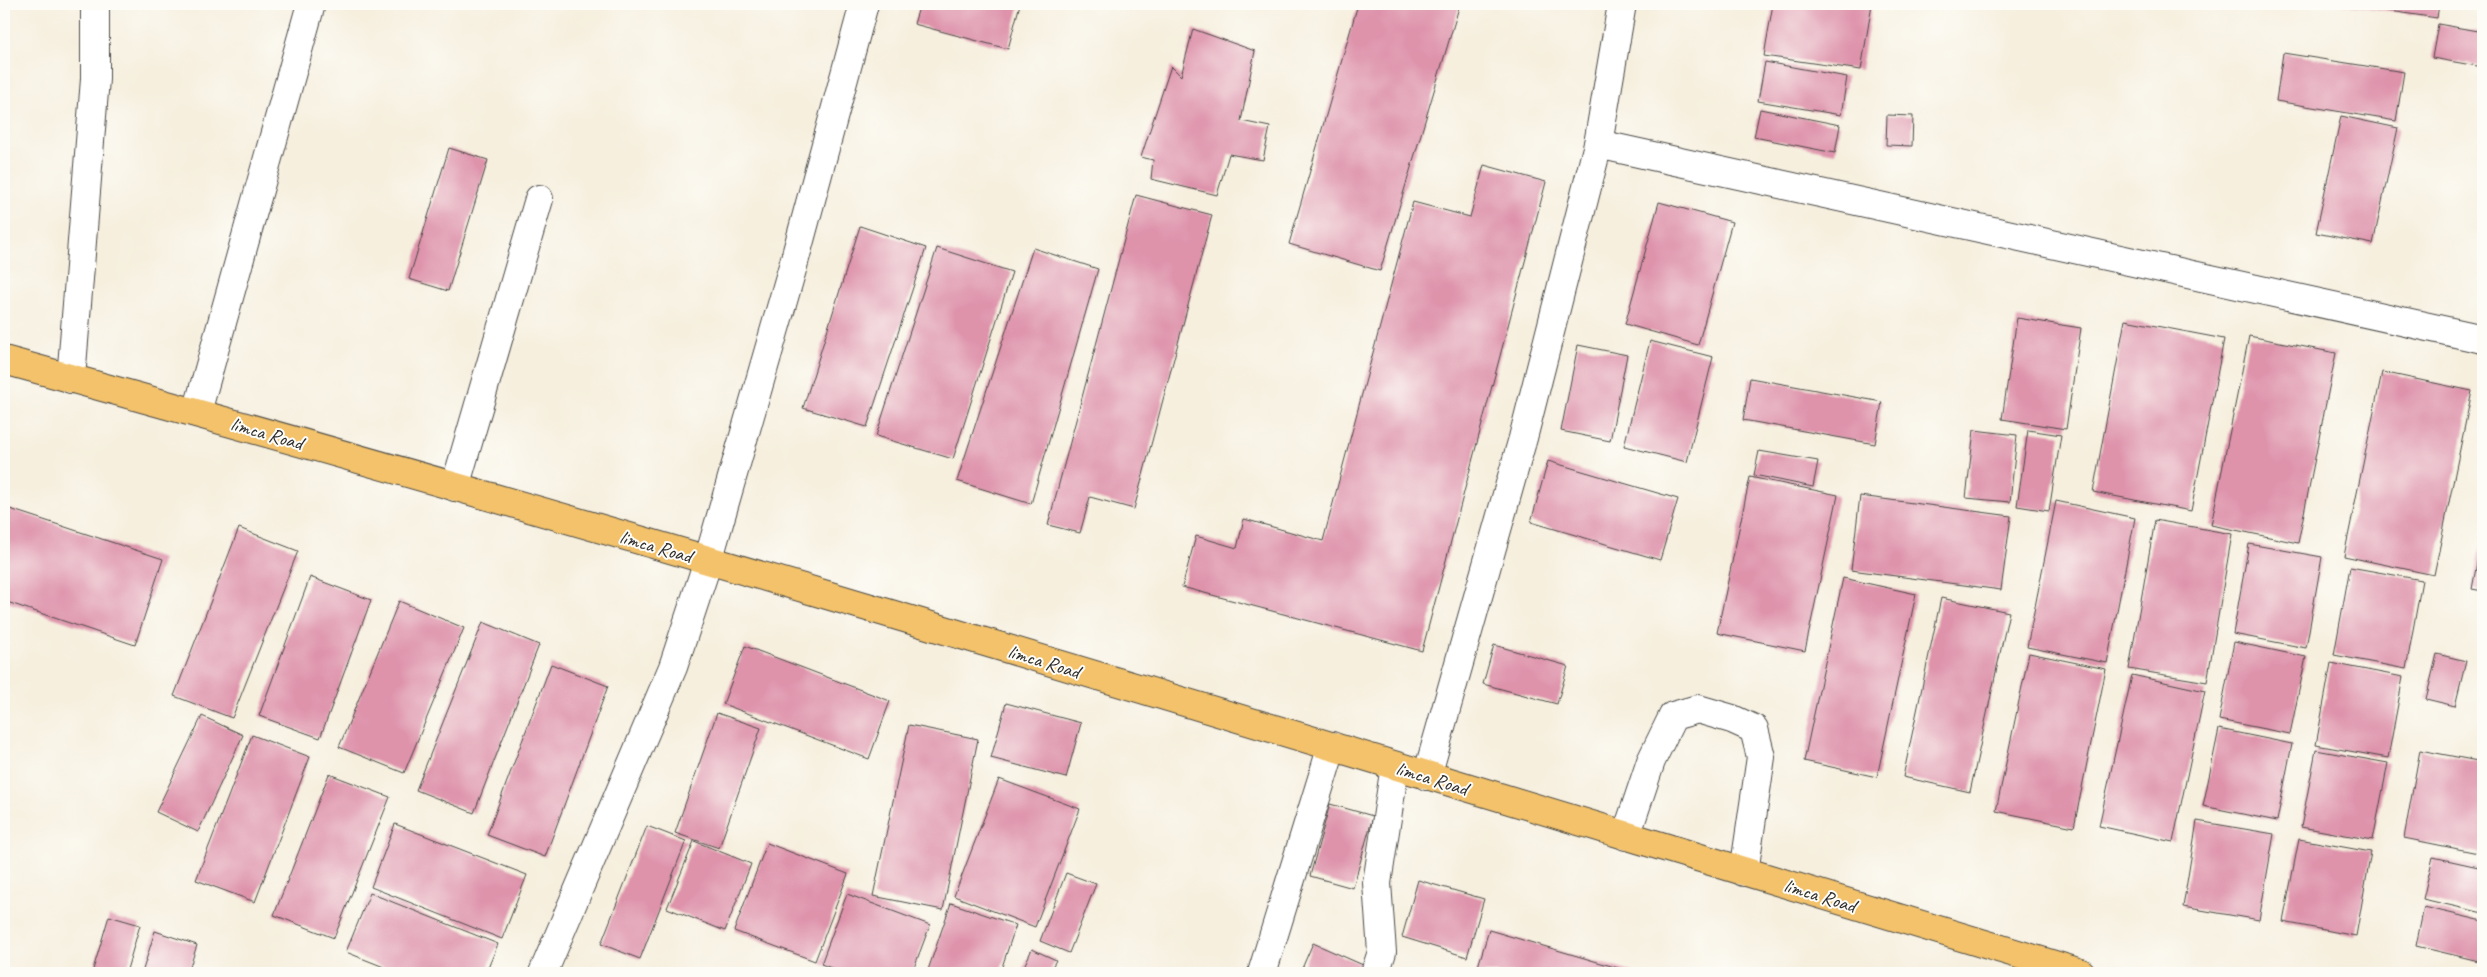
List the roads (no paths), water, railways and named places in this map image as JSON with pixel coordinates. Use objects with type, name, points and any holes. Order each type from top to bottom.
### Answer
[{"type":"main road","name":"limca Road","points":[[4,360],[197,412],[708,561],[1332,746],[2082,973]]},
{"type":"street","points":[[71,379],[95,79],[95,4]]},
{"type":"street","points":[[197,412],[310,4]]},
{"type":"street","points":[[544,973],[673,667],[708,561],[793,266],[864,4]]},
{"type":"street","points":[[1427,776],[1524,438],[1598,144],[1622,4]]},
{"type":"street","points":[[1598,144],[2483,339]]},
{"type":"street","points":[[455,487],[539,199]]},
{"type":"street","points":[[1626,836],[1651,761],[1673,716],[1698,709],[1732,719],[1754,729],[1760,757],[1744,872]]},
{"type":"street","points":[[1262,973],[1332,746]]},
{"type":"street","points":[[1375,973],[1382,952],[1377,883],[1395,766]]}]
